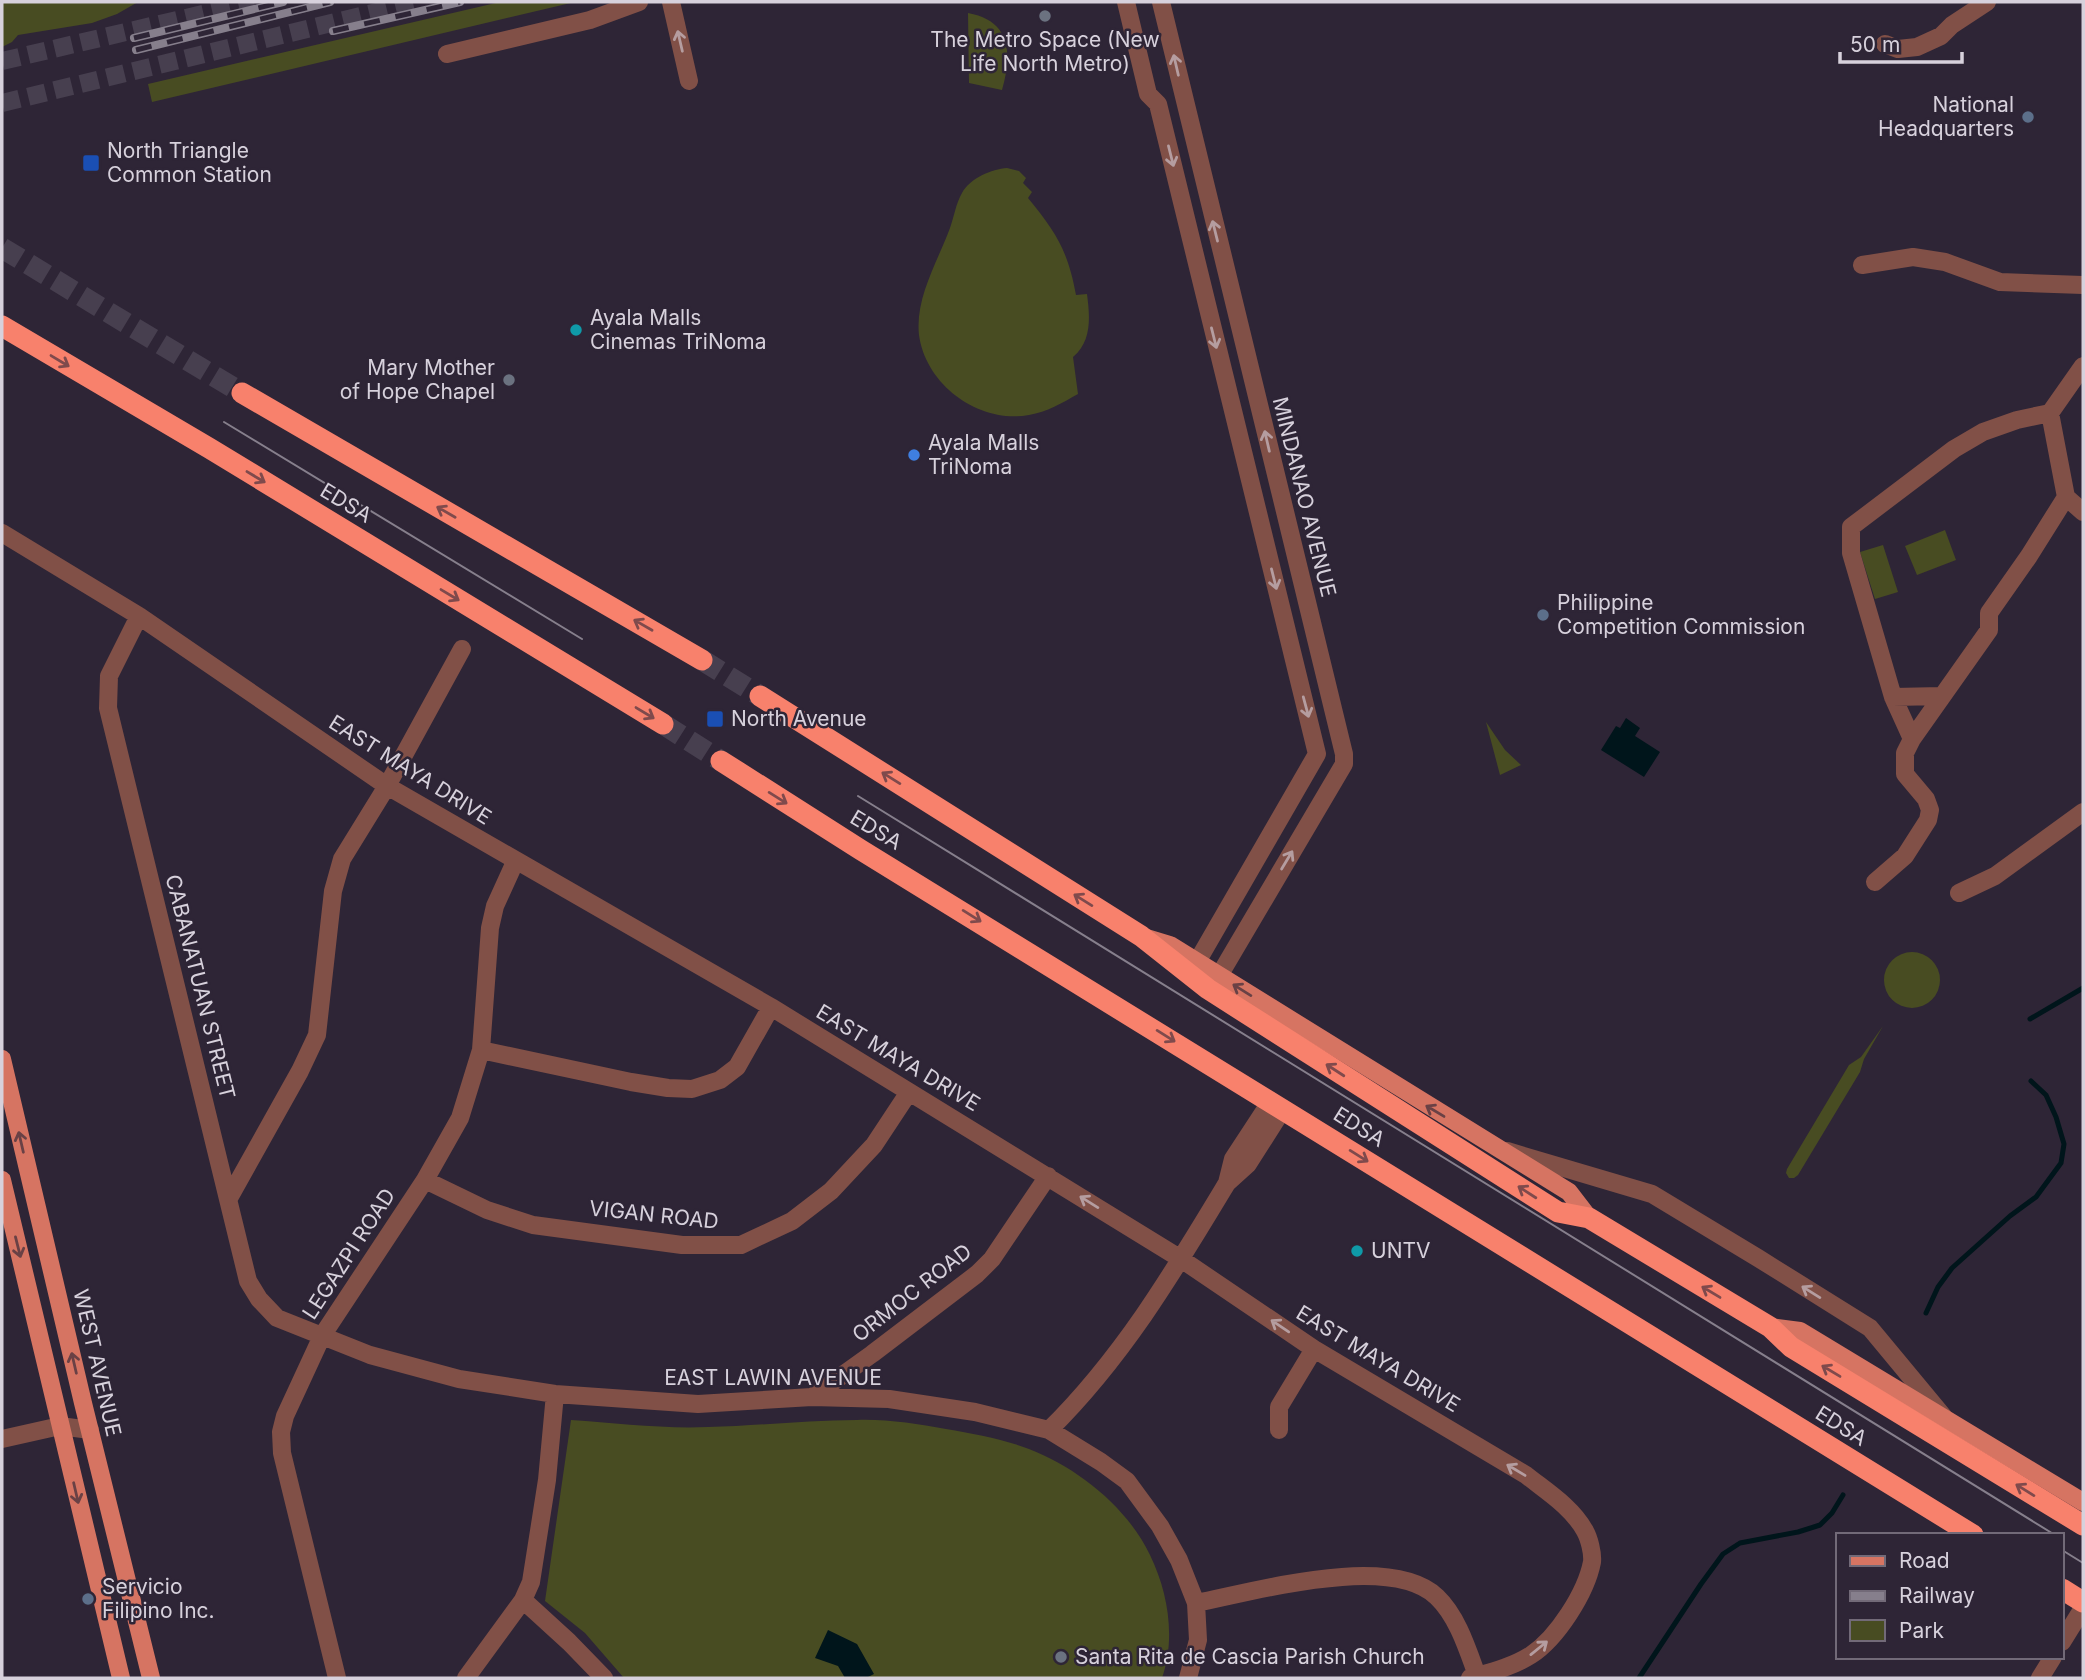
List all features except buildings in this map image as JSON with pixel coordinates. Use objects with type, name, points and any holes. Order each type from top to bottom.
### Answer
[{"type":"highway","name":"EDSA","points":[[2,326],[209,448],[663,724]]},
{"type":"highway","name":"EDSA","points":[[242,393],[702,660]]},
{"type":"highway","name":"EDSA","points":[[760,696],[1141,936],[1208,989],[1558,1212],[1588,1218],[1770,1327],[1791,1347],[2083,1525]]},
{"type":"highway","name":"EDSA","points":[[721,761],[1969,1533]]},
{"type":"highway","points":[[2064,1590],[2083,1602]]},
{"type":"main road","name":"EDSA","points":[[1141,936],[1170,945],[1569,1192],[1588,1218]]},
{"type":"main road","name":"WEST AVENUE","points":[[2,1059],[152,1678]]},
{"type":"main road","points":[[2,1180],[121,1678]]},
{"type":"main road","name":"EDSA","points":[[1770,1327],[1800,1331],[2083,1502]]},
{"type":"street","points":[[447,54],[590,20],[639,2]]},
{"type":"street","points":[[671,2],[690,81]]},
{"type":"street","points":[[1126,2],[1148,94],[1158,104],[1318,754],[1196,962]]},
{"type":"street","name":"MINDANAO AVENUE","points":[[1161,2],[1344,754],[1344,764],[1219,976]]},
{"type":"street","points":[[1885,44],[1898,49],[1917,47],[1941,36],[1952,25],[1987,2]]},
{"type":"street","points":[[1862,265],[1913,257],[1945,262],[2000,282],[2083,285]]},
{"type":"street","points":[[1912,739],[1893,698],[1851,553],[1851,527],[1954,449],[1983,432],[2017,420],[2050,413],[2083,366]]},
{"type":"street","points":[[2050,413],[2066,498],[2083,512]]},
{"type":"street","points":[[1875,881],[1905,856],[1928,820],[1930,810],[1926,799],[1905,774],[1905,753],[1912,739],[1989,630],[1989,613],[2066,498]]},
{"type":"street","name":"EAST MAYA DRIVE","points":[[2,533],[139,617],[387,786],[771,1007],[1181,1259],[1314,1349],[1526,1475],[1573,1515],[1586,1531],[1592,1562],[1569,1615],[1560,1628],[1532,1654],[1511,1666],[1475,1677]]},
{"type":"street","name":"CABANATUAN STREET","points":[[139,617],[108,676],[108,708],[248,1281],[259,1299],[277,1318],[322,1336]]},
{"type":"street","points":[[229,1198],[300,1071],[317,1035],[337,873],[348,847],[387,786],[462,649]]},
{"type":"street","points":[[1893,698],[1942,696]]},
{"type":"street","points":[[1959,893],[2006,869],[2083,811]]},
{"type":"street","name":"LEGAZPI ROAD","points":[[337,1678],[281,1441],[285,1416],[322,1336],[425,1180],[460,1118],[481,1051],[490,928],[495,906],[515,862]]},
{"type":"street","points":[[1231,905],[1236,915],[1242,919],[1253,919]]},
{"type":"street","points":[[481,1051],[631,1082],[692,1089],[720,1080],[737,1067],[771,1007]]},
{"type":"street","name":"VIGAN ROAD","points":[[425,1180],[487,1210],[533,1224],[682,1245],[741,1245],[792,1221],[831,1191],[874,1145],[909,1092]]},
{"type":"street","points":[[1049,1430],[1093,1385],[1134,1330],[1227,1183],[1233,1159],[1277,1105]]},
{"type":"street","points":[[1494,1147],[1651,1194],[1758,1258],[1870,1328],[1946,1419]]},
{"type":"street","name":"ORMOC ROAD","points":[[812,1397],[873,1354],[977,1273],[992,1259],[1048,1177]]},
{"type":"street","name":"EAST LAWIN AVENUE","points":[[322,1336],[370,1355],[459,1379],[555,1394],[698,1404],[812,1397],[889,1399],[975,1412],[1049,1430],[1127,1481],[1160,1526],[1179,1560],[1196,1603],[1198,1640],[1188,1678]]},
{"type":"street","points":[[1279,1430],[1279,1407],[1314,1349]]},
{"type":"street","points":[[466,1678],[523,1600],[531,1582],[545,1493],[555,1394]]},
{"type":"street","points":[[2,1439],[60,1426],[90,1430]]},
{"type":"street","points":[[1196,1603],[1338,1576],[1408,1580],[1437,1596],[1452,1615],[1475,1677]]},
{"type":"street","points":[[523,1600],[604,1678]]},
{"type":"street","points":[[2064,1639],[2083,1608]]},
{"type":"street","points":[[2040,1678],[2052,1659]]},
{"type":"green space","points":[[2,2],[138,2],[117,14],[92,23],[18,35],[2,47]]},
{"type":"green space","points":[[500,2],[575,2],[152,102],[148,84]]},
{"type":"green space","points":[[968,13],[993,23],[1005,41],[1007,64],[1002,90],[969,83]]},
{"type":"green space","points":[[1007,168],[1019,171],[1026,178],[1023,183],[1032,192],[1028,198],[1060,243],[1076,295],[1087,294],[1089,320],[1084,344],[1073,357],[1078,394],[1042,412],[1010,416],[992,413],[958,398],[932,370],[919,335],[920,308],[924,294],[962,193],[982,175]]},
{"type":"green space","points":[[1945,530],[1956,560],[1917,575],[1905,546]]},
{"type":"green space","points":[[1883,545],[1898,592],[1875,599],[1860,552]]},
{"type":"green space","points":[[1486,722],[1505,750],[1521,765],[1500,775]]},
{"type":"green space","points":[[1906,952],[1918,952],[1928,956],[1936,964],[1940,980],[1936,996],[1928,1004],[1918,1008],[1906,1008],[1896,1004],[1888,996],[1884,986],[1884,974],[1888,964],[1896,956]]},
{"type":"green space","points":[[1883,1026],[1864,1059],[1860,1072],[1798,1175],[1789,1178],[1787,1169],[1849,1065],[1861,1057]]},
{"type":"green space","points":[[571,1420],[691,1427],[879,1420],[967,1433],[1029,1449],[1083,1478],[1115,1505],[1140,1537],[1156,1569],[1168,1615],[1169,1647],[1162,1678],[624,1678],[585,1633],[545,1601]]},
{"type":"water","points":[[1626,718],[1640,728],[1635,736],[1660,752],[1644,777],[1601,750],[1616,726],[1620,728]]},
{"type":"water","points":[[828,1630],[857,1644],[874,1674],[866,1678],[845,1678],[838,1666],[815,1658]]},
{"type":"waterway","points":[[2030,1019],[2083,988]]},
{"type":"waterway","points":[[1926,1313],[1938,1287],[1952,1268],[2010,1216],[2036,1197],[2061,1163],[2064,1144],[2056,1117],[2046,1095],[2031,1081]]},
{"type":"waterway","points":[[1639,1678],[1723,1554],[1740,1543],[1820,1525],[1832,1513],[1843,1495]]},
{"type":"tunnel","points":[[2,61],[254,2]]},
{"type":"tunnel","points":[[2,103],[418,2]]},
{"type":"tunnel","points":[[2,248],[242,393]]},
{"type":"tunnel","points":[[702,660],[760,696]]},
{"type":"tunnel","points":[[663,724],[721,761]]},
{"type":"tram line","points":[[224,422],[582,639]]},
{"type":"tram line","points":[[858,796],[2052,1533]]},
{"type":"tram line","points":[[2064,1551],[2083,1563]]},
{"type":"railway","points":[[134,38],[283,2]]},
{"type":"railway","points":[[136,50],[330,2]]},
{"type":"railway","points":[[333,31],[460,2]]},
{"type":"place","name":"The Metro Space (New Life North Metro)","points":[[1045,16]]},
{"type":"place","name":"National Headquarters","points":[[2028,117]]},
{"type":"place","name":"North Triangle Common Station","points":[[91,163]]},
{"type":"place","name":"Ayala Malls Cinemas TriNoma","points":[[576,330]]},
{"type":"place","name":"Mary Mother of Hope Chapel","points":[[509,380]]},
{"type":"place","name":"Ayala Malls TriNoma","points":[[914,455]]},
{"type":"place","name":"Philippine Competition Commission","points":[[1543,615]]},
{"type":"place","name":"North Avenue","points":[[715,719]]},
{"type":"place","name":"UNTV","points":[[1357,1251]]},
{"type":"place","name":"Servicio Filipino Inc.","points":[[88,1599]]},
{"type":"place","name":"Santa Rita de Cascia Parish Church","points":[[1061,1657]]}]
